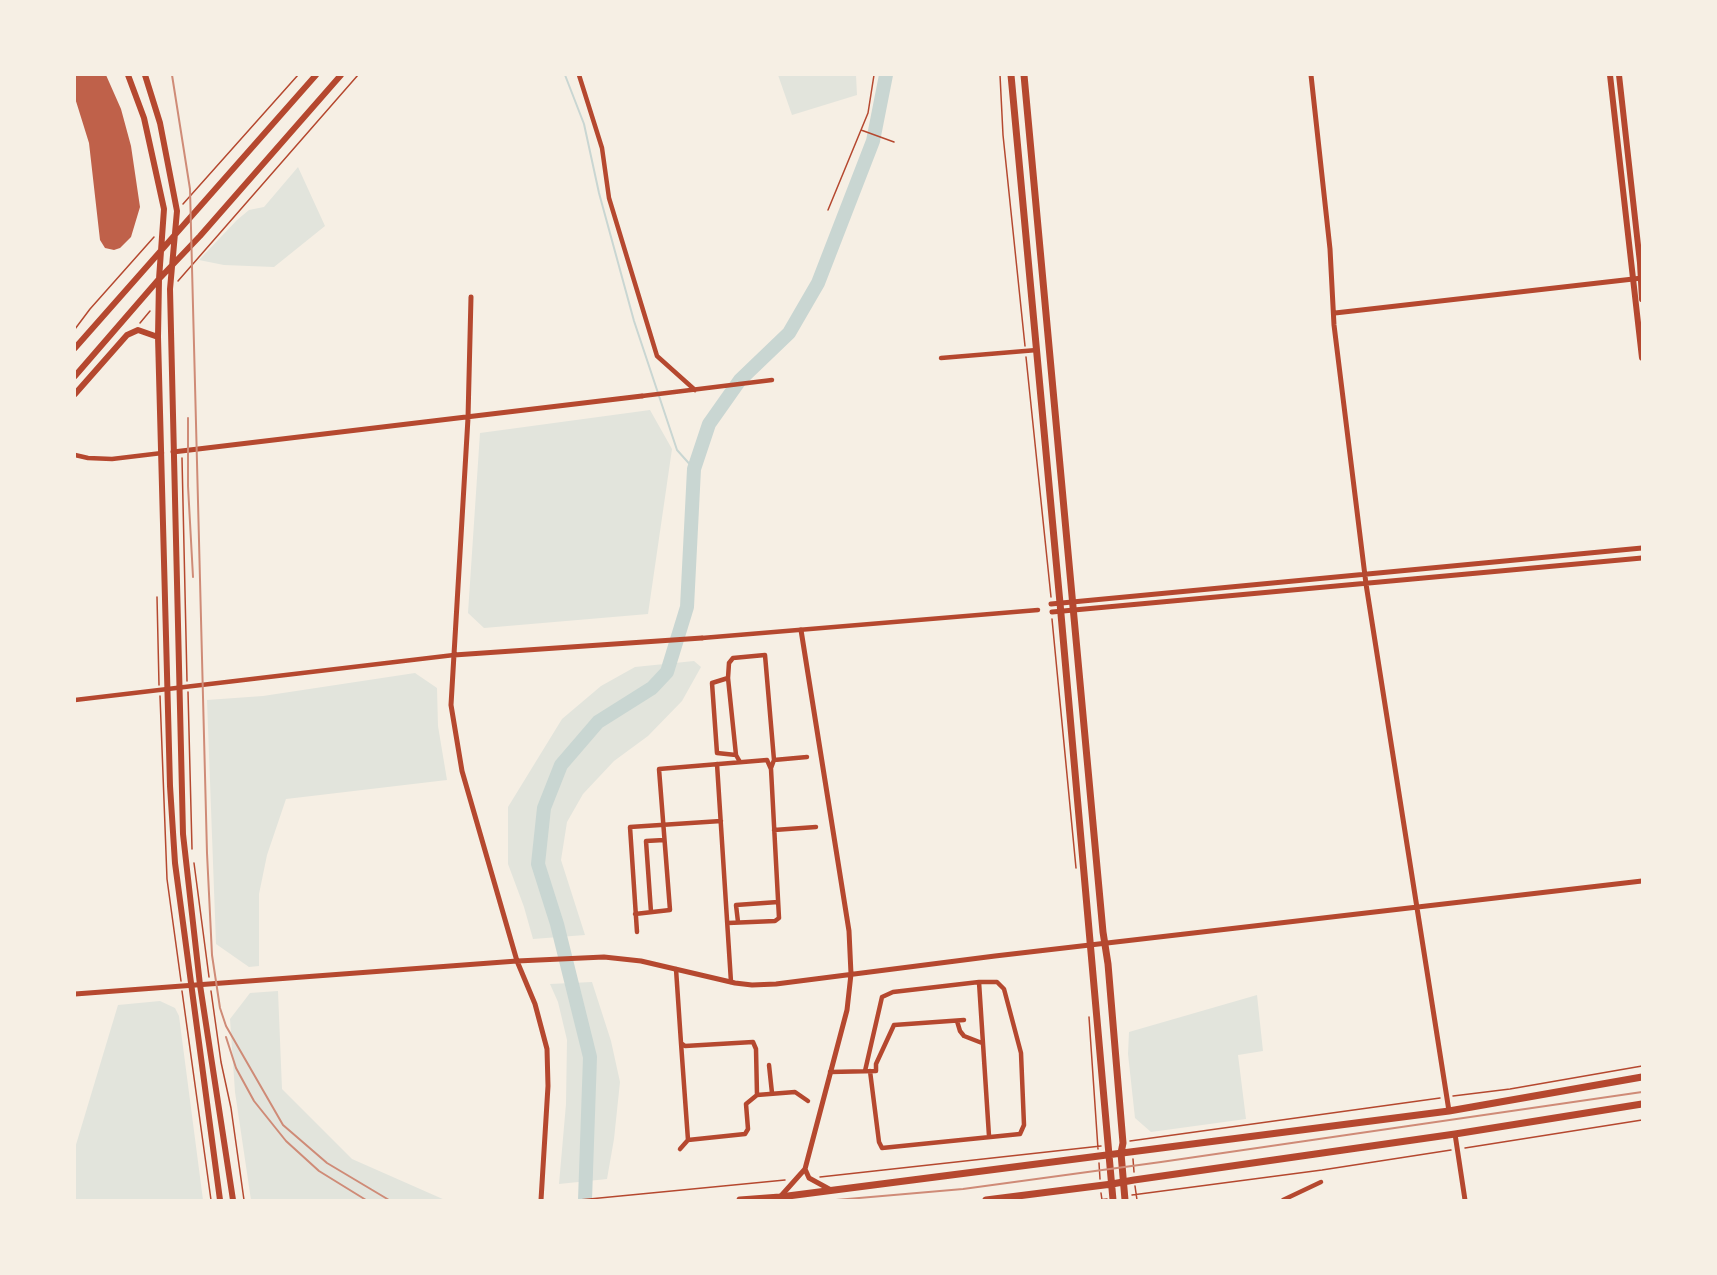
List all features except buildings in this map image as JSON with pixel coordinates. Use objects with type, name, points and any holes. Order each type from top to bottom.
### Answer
[{"type":"main road","points":[[128,75],[144,118],[164,209],[160,250],[158,337],[170,786],[175,863],[220,1200]]},
{"type":"main road","points":[[145,75],[160,123],[177,211],[170,289],[183,834],[200,985],[233,1200]]},
{"type":"main road","points":[[75,348],[316,75]]},
{"type":"main road","points":[[75,376],[341,75]]},
{"type":"main road","points":[[1011,75],[1113,1200]]},
{"type":"main road","points":[[1024,75],[1106,944],[1123,1143],[1121,1153],[1125,1200]]},
{"type":"main road","points":[[1610,75],[1642,358]]},
{"type":"main road","points":[[1619,75],[1642,299]]},
{"type":"main road","points":[[75,394],[127,335],[138,330],[158,337]]},
{"type":"main road","points":[[740,1200],[780,1197],[1449,1111],[1642,1077]]},
{"type":"main road","points":[[986,1200],[1100,1186],[1642,1104]]},
{"type":"street","points":[[579,75],[602,148],[609,198],[657,356],[695,390]]},
{"type":"street","points":[[1311,75],[1330,249],[1335,325],[1366,584],[1449,1111]]},
{"type":"street","points":[[1335,313],[1641,278]]},
{"type":"street","points":[[471,297],[468,418],[451,705],[460,763],[517,961],[535,1004],[547,1049],[548,1086],[541,1200]]},
{"type":"street","points":[[941,358],[1037,350]]},
{"type":"street","points":[[173,452],[772,380]]},
{"type":"street","points":[[75,455],[88,459],[112,459],[162,453]]},
{"type":"street","points":[[1051,604],[1642,548]]},
{"type":"street","points":[[1052,612],[1642,558]]},
{"type":"street","points":[[75,700],[454,655],[702,638],[1038,610]]},
{"type":"street","points":[[780,1197],[806,1168],[847,1010],[851,974],[847,921],[801,630]]},
{"type":"street","points":[[740,762],[736,755],[728,678],[729,663],[733,658],[765,655],[774,760],[771,769]]},
{"type":"street","points":[[728,678],[712,683],[717,753],[736,755]]},
{"type":"street","points":[[774,760],[807,757]]},
{"type":"street","points":[[635,914],[670,910],[659,769],[767,760],[771,769],[779,918],[775,921],[728,923]]},
{"type":"street","points":[[717,764],[731,982]]},
{"type":"street","points":[[636,932],[630,827],[721,821]]},
{"type":"street","points":[[774,830],[816,827]]},
{"type":"street","points":[[651,912],[646,841],[664,840]]},
{"type":"street","points":[[75,994],[598,957],[625,958],[752,986],[1642,882]]},
{"type":"street","points":[[738,922],[736,904],[778,902]]},
{"type":"street","points":[[676,969],[688,1140]]},
{"type":"street","points":[[979,982],[989,1136]]},
{"type":"street","points":[[979,982],[997,982],[1004,990],[1021,1053],[1024,1125],[1020,1134],[882,1148],[879,1142],[868,1071],[882,997],[893,992],[979,982]]},
{"type":"street","points":[[957,1020],[964,1036],[982,1043]]},
{"type":"street","points":[[830,1072],[876,1071],[876,1064],[894,1025],[964,1020]]},
{"type":"street","points":[[681,1043],[685,1046],[753,1042],[756,1049],[757,1095]]},
{"type":"street","points":[[769,1065],[772,1093]]},
{"type":"street","points":[[680,1149],[688,1140],[745,1134],[748,1129],[746,1104],[757,1095],[795,1092],[808,1101]]},
{"type":"street","points":[[1455,1134],[1465,1200]]},
{"type":"street","points":[[806,1168],[809,1178],[831,1190]]},
{"type":"street","points":[[1282,1200],[1321,1182]]},
{"type":"path","points":[[177,211],[298,75]]},
{"type":"path","points":[[178,259],[177,282],[358,75]]},
{"type":"path","points":[[828,210],[868,113],[874,75]]},
{"type":"path","points":[[1000,75],[1003,135],[1051,604]]},
{"type":"path","points":[[861,130],[894,142]]},
{"type":"path","points":[[75,329],[162,227]]},
{"type":"path","points":[[182,451],[192,850]]},
{"type":"path","points":[[1052,612],[1076,870]]},
{"type":"path","points":[[194,862],[221,1062],[231,1108],[244,1200]]},
{"type":"path","points":[[1089,1018],[1102,1200]]},
{"type":"path","points":[[1123,1143],[1144,1138],[1510,1089],[1642,1066]]},
{"type":"path","points":[[1136,1195],[1322,1170],[1642,1120]]},
{"type":"path","points":[[809,1178],[1109,1144]]},
{"type":"path","points":[[1132,1152],[1137,1200]]},
{"type":"path","points":[[579,1200],[796,1179]]},
{"type":"shaded area","points":[[778,75],[856,75],[857,95],[792,115]]},
{"type":"shaded area","points":[[298,167],[325,226],[274,267],[224,265],[199,260],[249,210],[264,207]]},
{"type":"shaded area","points":[[650,410],[672,449],[648,614],[484,628],[468,613],[480,433]]},
{"type":"shaded area","points":[[694,661],[701,667],[682,701],[648,736],[614,761],[583,794],[567,822],[561,860],[585,935],[533,939],[508,864],[508,807],[562,719],[601,686],[635,667]]},
{"type":"shaded area","points":[[415,673],[437,688],[438,726],[447,780],[286,799],[267,855],[259,894],[259,966],[249,967],[216,944],[207,700],[263,696]]},
{"type":"shaded area","points":[[592,982],[611,1041],[620,1082],[614,1139],[607,1179],[559,1184],[566,1104],[567,1040],[558,1002],[550,984]]},
{"type":"shaded area","points":[[278,991],[282,1089],[352,1159],[445,1200],[251,1200],[235,1092],[230,1019],[250,993]]},
{"type":"shaded area","points":[[1257,995],[1263,1051],[1238,1055],[1246,1119],[1151,1132],[1135,1118],[1128,1054],[1129,1032]]},
{"type":"shaded area","points":[[160,1001],[175,1008],[179,1016],[203,1200],[75,1200],[75,1148],[118,1005]]},
{"type":"waterway","points":[[565,75],[584,124],[599,193],[634,321],[677,450],[694,469]]},
{"type":"waterway","points":[[585,1200],[590,1057],[557,924],[538,864],[544,808],[561,765],[598,722],[652,688],[667,672],[687,607],[694,469],[709,424],[740,380],[789,333],[818,283],[873,141],[886,75]]},
{"type":"railway","points":[[172,75],[190,189],[207,853],[212,955],[220,1008],[226,1026],[283,1125],[327,1163],[389,1200]]},
{"type":"railway","points":[[188,418],[188,486],[193,577]]},
{"type":"railway","points":[[226,1037],[236,1068],[254,1101],[286,1141],[319,1171],[366,1200]]},
{"type":"railway","points":[[836,1200],[963,1189],[1642,1092]]}]
